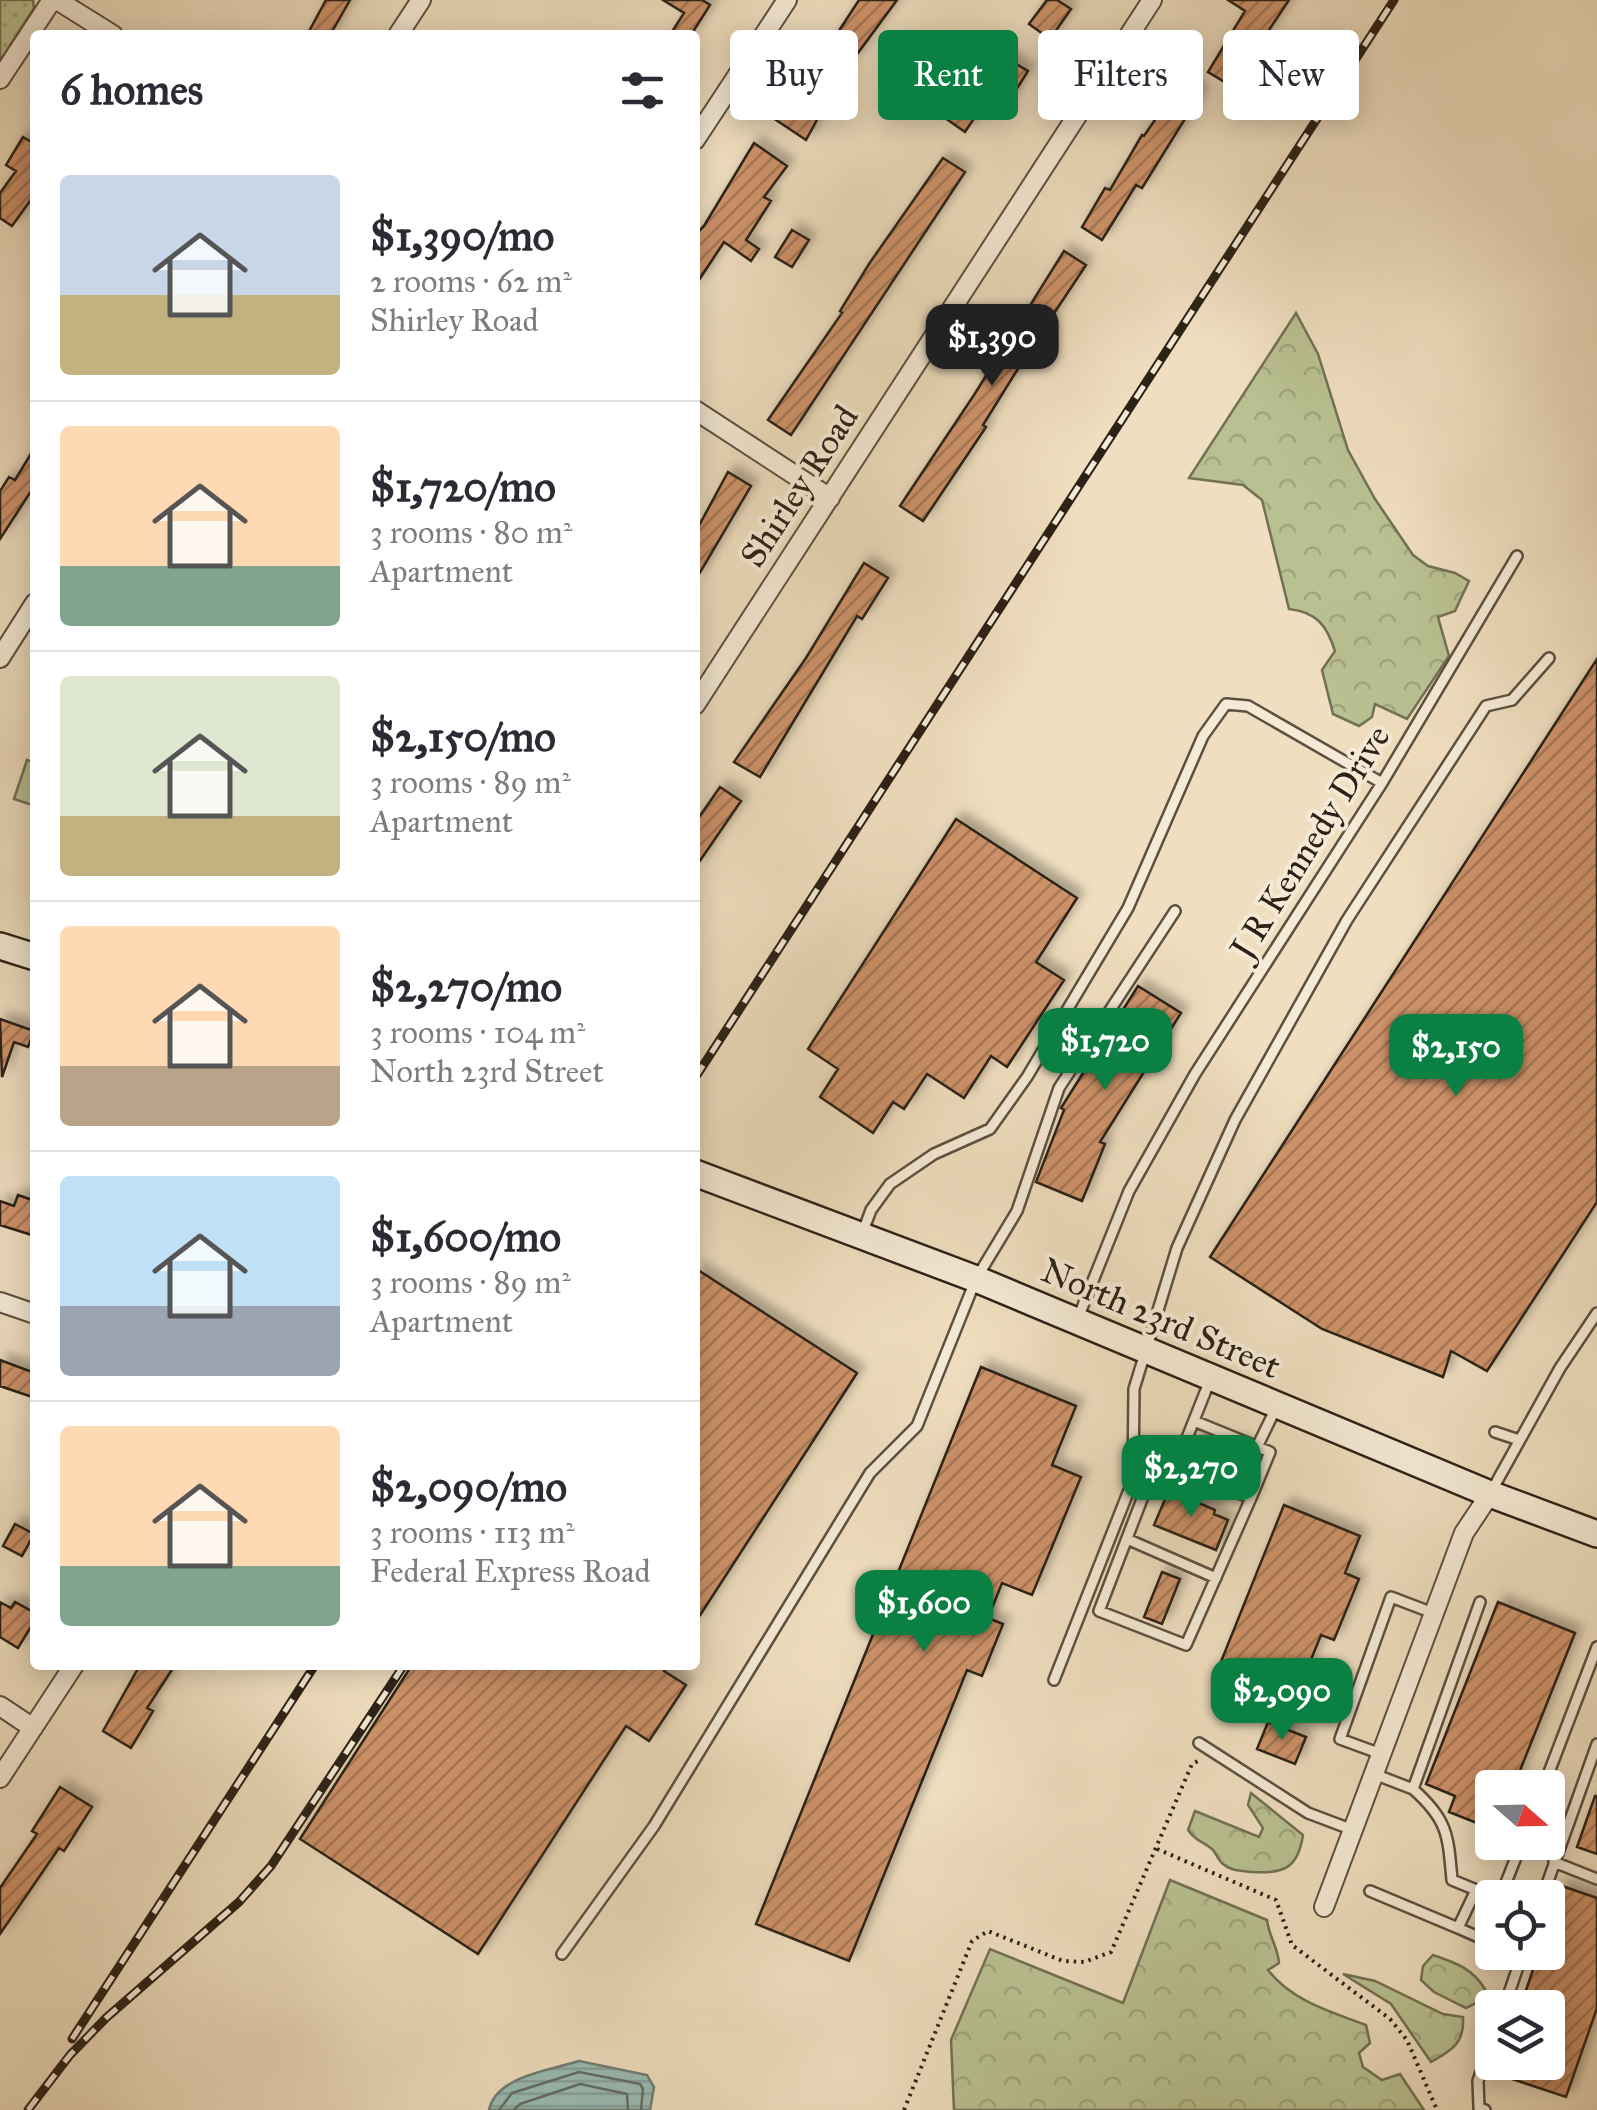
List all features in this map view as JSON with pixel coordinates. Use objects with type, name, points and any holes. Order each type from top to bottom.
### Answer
[{"type":"main road","points":[[0,946],[30,955]]},
{"type":"main road","name":"North 23rd Street","points":[[700,1174],[976,1278],[1490,1494],[1597,1534]]},
{"type":"street","points":[[33,30],[54,0],[104,30]]},
{"type":"street","points":[[401,30],[420,0]]},
{"type":"street","points":[[700,132],[787,0]]},
{"type":"street","name":"Shirley Road","points":[[700,698],[1152,0]]},
{"type":"street","points":[[0,79],[30,35]]},
{"type":"street","points":[[700,413],[830,498]]},
{"type":"street","points":[[0,658],[30,611]]},
{"type":"street","points":[[0,1302],[30,1312]]},
{"type":"street","points":[[1324,1907],[1464,1533],[1490,1494]]},
{"type":"street","points":[[0,1778],[71,1670]]},
{"type":"street","points":[[0,1706],[33,1728]]},
{"type":"lane","name":"J R Kennedy Drive","points":[[1077,1320],[1129,1191],[1195,1074],[1382,783],[1516,556]]},
{"type":"lane","points":[[1054,1680],[1133,1480],[1134,1388],[1177,1248],[1235,1120],[1347,920],[1486,706],[1512,700],[1549,658]]},
{"type":"lane","points":[[862,1234],[871,1210],[890,1184],[934,1154],[990,1128],[1027,1077],[1128,908],[1203,736],[1226,704],[1248,706],[1382,783]]},
{"type":"lane","points":[[562,1954],[654,1826],[870,1473],[918,1426],[976,1278],[1018,1211],[1060,1088],[1176,911]]},
{"type":"lane","points":[[1490,1494],[1560,1368],[1597,1313]]},
{"type":"lane","points":[[1194,1421],[1241,1446],[1270,1452],[1186,1645],[1099,1611],[1149,1481],[1175,1468],[1211,1377]]},
{"type":"lane","points":[[1256,1447],[1277,1406]]},
{"type":"lane","points":[[1214,1442],[1218,1431]]},
{"type":"lane","points":[[1494,1432],[1519,1440]]},
{"type":"lane","points":[[1198,1478],[1206,1460]]},
{"type":"lane","points":[[1175,1468],[1252,1498]]},
{"type":"lane","points":[[1225,1488],[1231,1470]]},
{"type":"lane","points":[[1127,1539],[1216,1578]]},
{"type":"lane","points":[[1382,1754],[1340,1739],[1391,1597],[1435,1614]]},
{"type":"lane","points":[[1413,1790],[1480,1602]]},
{"type":"lane","points":[[1550,1770],[1597,1647]]},
{"type":"lane","points":[[1199,1742],[1308,1812],[1353,1830]]},
{"type":"lane","points":[[1548,1880],[1597,1744]]},
{"type":"lane","points":[[1374,1774],[1413,1790],[1438,1811],[1449,1843],[1452,1880],[1475,1890]]},
{"type":"lane","points":[[1554,1862],[1597,1879]]},
{"type":"lane","points":[[1370,1891],[1475,1936]]},
{"type":"lane","points":[[1458,1928],[1475,1892]]},
{"type":"lane","points":[[1479,2080],[1480,2108],[1486,2110]]},
{"type":"path","points":[[904,2110],[972,1941],[988,1932],[1063,1961],[1084,1962],[1112,1952],[1192,1764],[1214,1754]]},
{"type":"path","points":[[1156,1849],[1276,1900],[1292,1945],[1390,2018],[1407,2040],[1437,2110]]},
{"type":"green space","points":[[0,0],[33,0],[34,8],[0,61]]},
{"type":"green space","points":[[1296,313],[1318,354],[1348,450],[1375,499],[1413,555],[1428,566],[1469,581],[1455,611],[1438,617],[1449,656],[1407,719],[1375,704],[1372,717],[1359,726],[1333,714],[1322,670],[1335,651],[1320,622],[1307,613],[1289,609],[1262,500],[1243,485],[1189,478]]},
{"type":"green space","points":[[27,760],[30,761],[30,804],[14,799]]},
{"type":"green space","points":[[1251,1793],[1303,1835],[1297,1855],[1288,1867],[1273,1872],[1229,1868],[1188,1830],[1195,1811],[1259,1837],[1263,1828],[1248,1805]]},
{"type":"green space","points":[[1170,1880],[1267,1920],[1279,1963],[1268,1970],[1300,1998],[1366,2025],[1370,2043],[1359,2053],[1363,2067],[1382,2080],[1400,2074],[1424,2110],[954,2110],[951,2040],[990,1949],[1123,2003]]},
{"type":"green space","points":[[1433,1955],[1469,1971],[1485,1989],[1475,1990],[1475,2004],[1466,2008],[1434,1992],[1421,1980],[1423,1966]]},
{"type":"green space","points":[[1343,1974],[1375,1981],[1443,2014],[1463,2017],[1459,2040],[1431,2062],[1391,2004]]},
{"type":"water","points":[[579,2061],[647,2075],[654,2087],[650,2110],[489,2110],[502,2089],[513,2082]]},
{"type":"building","points":[[326,0],[350,0],[333,30],[310,30]]},
{"type":"building","points":[[663,0],[702,0],[710,5],[694,30],[673,30],[684,13]]},
{"type":"building","points":[[859,0],[897,0],[858,53],[858,30],[839,30]]},
{"type":"building","points":[[1047,0],[1057,0],[1071,9],[1056,30],[1038,30],[1029,24]]},
{"type":"building","points":[[1228,0],[1289,0],[1269,30],[1233,30],[1245,11]]},
{"type":"building","points":[[1223,47],[1223,81],[1208,72]]},
{"type":"building","points":[[1018,65],[1028,71],[1018,87]]},
{"type":"building","points":[[776,120],[817,120],[806,140]]},
{"type":"building","points":[[948,120],[973,120],[965,132]]},
{"type":"building","points":[[1155,120],[1184,120],[1142,188],[1136,185],[1102,240],[1082,227]]},
{"type":"building","points":[[23,137],[30,141],[30,201],[12,226],[0,218],[0,193],[16,171],[6,165]]},
{"type":"building","points":[[754,143],[787,166],[764,197],[771,201],[746,240],[759,249],[751,261],[724,242],[700,278],[700,230]]},
{"type":"building","points":[[943,158],[965,172],[791,435],[768,420]]},
{"type":"building","points":[[792,230],[809,240],[792,267],[775,257]]},
{"type":"building","points":[[1064,251],[1086,265],[923,521],[900,506]]},
{"type":"building","points":[[30,455],[30,493],[0,539],[0,491],[9,477],[15,480]]},
{"type":"building","points":[[728,472],[751,486],[700,573],[700,524]]},
{"type":"building","points":[[864,563],[888,578],[862,619],[857,616],[760,777],[734,762],[806,658]]},
{"type":"building","points":[[1597,659],[1597,1202],[1487,1371],[1451,1351],[1443,1377],[1322,1329],[1210,1257]]},
{"type":"building","points":[[720,787],[741,801],[700,861],[700,816]]},
{"type":"building","points":[[956,819],[1077,898],[1036,962],[1064,980],[1007,1067],[991,1056],[964,1098],[927,1074],[904,1109],[893,1102],[873,1133],[820,1097],[838,1069],[808,1049]]},
{"type":"building","points":[[1138,986],[1181,1013],[1100,1142],[1105,1144],[1082,1201],[1036,1182],[1064,1110],[1061,1108]]},
{"type":"building","points":[[0,1019],[30,1030],[28,1047],[14,1042],[2,1077]]},
{"type":"building","points":[[18,1195],[30,1199],[30,1234],[0,1225],[0,1201],[14,1206]]},
{"type":"building","points":[[700,1271],[857,1373],[700,1615]]},
{"type":"building","points":[[0,1360],[30,1371],[30,1396],[0,1386]]},
{"type":"building","points":[[981,1367],[1076,1406],[1052,1465],[1081,1477],[1032,1595],[1002,1583],[988,1618],[1003,1624],[982,1676],[967,1670],[849,1961],[756,1924]]},
{"type":"building","points":[[1199,1437],[1251,1456],[1244,1475],[1234,1463],[1224,1467],[1214,1463],[1208,1452],[1193,1455]]},
{"type":"building","points":[[1169,1490],[1215,1510],[1214,1514],[1228,1520],[1216,1550],[1154,1525]]},
{"type":"building","points":[[1284,1505],[1360,1536],[1345,1573],[1359,1579],[1334,1640],[1321,1635],[1294,1701],[1283,1697],[1273,1722],[1251,1714],[1262,1687],[1218,1669]]},
{"type":"building","points":[[15,1524],[30,1532],[22,1556],[3,1546]]},
{"type":"building","points":[[1162,1572],[1180,1579],[1162,1624],[1144,1617]]},
{"type":"building","points":[[0,1602],[11,1608],[15,1602],[30,1610],[30,1628],[18,1648],[0,1637]]},
{"type":"building","points":[[1498,1602],[1575,1633],[1520,1770],[1475,1770],[1475,1822],[1449,1812],[1455,1796],[1426,1784]]},
{"type":"building","points":[[137,1670],[172,1670],[147,1708],[153,1711],[131,1748],[103,1731]]},
{"type":"building","points":[[409,1670],[665,1670],[686,1685],[649,1741],[626,1726],[478,1954],[300,1839]]},
{"type":"building","points":[[1268,1722],[1306,1737],[1295,1764],[1257,1749]]},
{"type":"building","points":[[60,1787],[92,1807],[64,1851],[59,1848],[0,1934],[0,1888],[37,1834],[32,1831]]},
{"type":"building","points":[[1597,1796],[1597,1854],[1577,1847]]},
{"type":"building","points":[[1565,1887],[1597,1898],[1597,2008],[1566,2097],[1515,2080],[1565,2080],[1565,1990],[1526,1990],[1533,1970],[1565,1970]]},
{"type":"railway","points":[[700,1070],[1394,0]]},
{"type":"railway","points":[[72,2039],[312,1670]]},
{"type":"railway","points":[[28,2110],[70,2055],[106,2018],[239,1902],[271,1866],[401,1670]]}]
